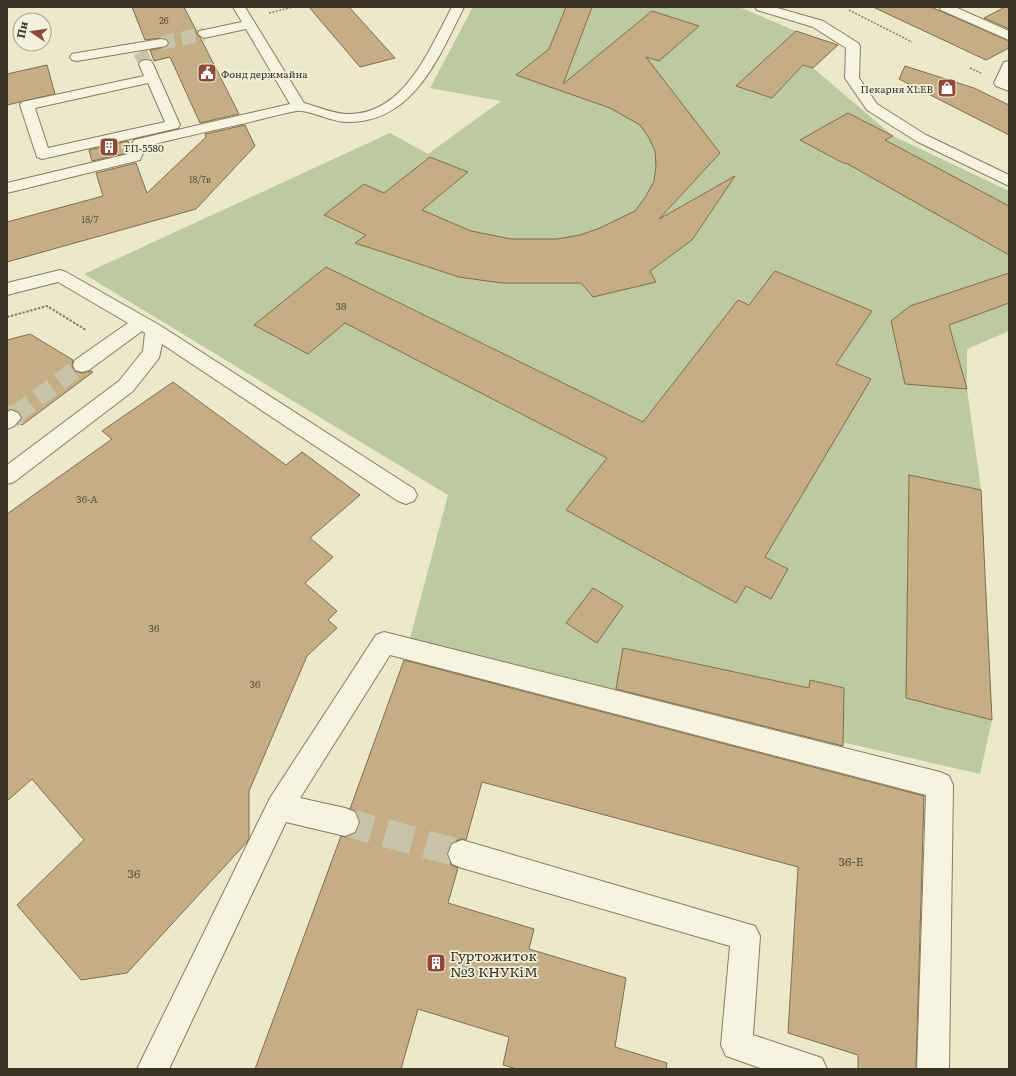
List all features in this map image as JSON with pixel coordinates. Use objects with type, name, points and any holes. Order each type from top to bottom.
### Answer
[{"type":"street","points":[[239,7],[299,106]]},
{"type":"street","points":[[7,188],[135,157],[139,143],[299,106],[346,118],[365,117],[385,111],[400,100],[412,88],[458,7]]},
{"type":"street","points":[[761,7],[818,24],[853,46],[852,78],[872,107],[921,138],[1009,181]]},
{"type":"street","points":[[945,7],[1009,36]]},
{"type":"street","points":[[204,34],[250,24]]},
{"type":"street","points":[[77,57],[142,54],[161,43]]},
{"type":"street","points":[[142,54],[173,125],[42,154],[27,105],[152,78]]},
{"type":"street","points":[[1009,65],[1001,83],[1009,87]]},
{"type":"street","points":[[7,289],[60,276],[148,326],[406,494]]},
{"type":"street","points":[[82,365],[148,326]]},
{"type":"street","points":[[7,476],[126,386],[152,353],[148,326]]},
{"type":"street","points":[[153,1069],[279,807],[384,643],[940,785],[932,1069]]},
{"type":"street","points":[[279,807],[345,822]]},
{"type":"street","points":[[462,854],[745,936],[737,1044],[811,1069]]},
{"type":"path","points":[[268,13],[293,7]]},
{"type":"path","points":[[849,10],[912,42]]},
{"type":"green space","points":[[473,7],[739,7],[796,31],[771,54],[813,68],[893,136],[1009,191],[1009,331],[967,349],[967,389],[981,490],[992,720],[980,774],[409,642],[448,495],[84,274],[390,133],[428,154],[501,101],[430,88]]},
{"type":"building","points":[[132,7],[184,7],[239,114],[200,123],[170,57],[154,61],[150,50],[166,47],[169,42],[166,39],[161,38],[145,40]]},
{"type":"building","points":[[309,7],[349,7],[395,58],[360,67]]},
{"type":"building","points":[[566,7],[592,7],[563,84],[652,11],[699,26],[659,61],[646,57],[720,153],[659,219],[735,176],[692,240],[650,271],[656,282],[593,297],[581,283],[501,283],[459,277],[355,243],[366,235],[324,215],[364,184],[384,193],[430,157],[468,172],[422,210],[471,231],[511,239],[557,239],[580,235],[600,228],[635,211],[646,196],[654,181],[656,166],[655,151],[649,138],[640,125],[610,108],[516,75],[549,49]]},
{"type":"building","points":[[873,7],[931,7],[1009,41],[1009,48],[986,60]]},
{"type":"building","points":[[1005,7],[1009,7],[1009,29],[984,18]]},
{"type":"building","points":[[796,31],[838,45],[813,68],[803,65],[772,98],[736,86]]},
{"type":"building","points":[[47,65],[55,94],[7,105],[7,74]]},
{"type":"building","points":[[905,66],[974,88],[1009,105],[1009,135],[899,79]]},
{"type":"building","points":[[848,113],[893,136],[885,140],[1009,206],[1009,255],[846,163],[845,164],[800,140]]},
{"type":"building","points":[[245,125],[255,146],[196,209],[7,262],[7,222],[103,196],[96,173],[136,163],[147,193],[206,137],[205,134]]},
{"type":"building","points":[[128,141],[130,146],[127,153],[92,161],[89,150]]},
{"type":"building","points":[[326,267],[643,422],[738,300],[749,305],[775,271],[872,311],[836,364],[871,379],[765,557],[788,569],[771,599],[746,586],[736,603],[566,510],[607,458],[345,323],[308,354],[254,325]]},
{"type":"building","points":[[1009,273],[1009,303],[949,325],[967,389],[905,384],[891,321],[910,306]]},
{"type":"building","points":[[30,334],[73,360],[72,366],[75,371],[82,373],[93,372],[22,425],[19,423],[22,418],[19,412],[12,409],[7,410],[7,340]]},
{"type":"building","points":[[173,382],[286,465],[302,452],[360,495],[310,538],[333,557],[305,583],[337,611],[328,620],[337,628],[307,656],[249,791],[249,838],[247,842],[127,973],[81,980],[17,905],[84,840],[32,779],[7,801],[7,514],[112,439],[102,431]]},
{"type":"building","points":[[909,475],[981,490],[992,720],[906,698]]},
{"type":"building","points":[[593,588],[623,606],[597,643],[566,623]]},
{"type":"building","points":[[623,648],[809,688],[810,680],[844,688],[843,746],[616,689]]},
{"type":"building","points":[[404,660],[924,796],[916,1069],[858,1069],[858,1055],[788,1033],[798,867],[482,782],[466,840],[461,839],[451,843],[447,853],[451,865],[458,868],[448,903],[534,929],[529,949],[626,978],[615,1047],[667,1063],[666,1069],[517,1069],[503,1065],[509,1037],[418,1009],[401,1069],[255,1069],[341,836],[346,837],[356,833],[360,823],[356,811],[350,809]]},
{"type":"tunnel","points":[[161,43],[204,34]]},
{"type":"tunnel","points":[[140,52],[146,64]]},
{"type":"tunnel","points":[[16,414],[82,365]]},
{"type":"tunnel","points":[[11,418],[18,413]]},
{"type":"tunnel","points":[[345,822],[462,854]]},
{"type":"place","name":"Фонд держмайна","points":[[207,73]]},
{"type":"place","name":"Пекарня XLEB","points":[[947,88]]},
{"type":"place","name":"ТП-5580","points":[[109,147]]},
{"type":"place","name":"Гуртожиток №3 КНУКіМ","points":[[436,963]]}]
